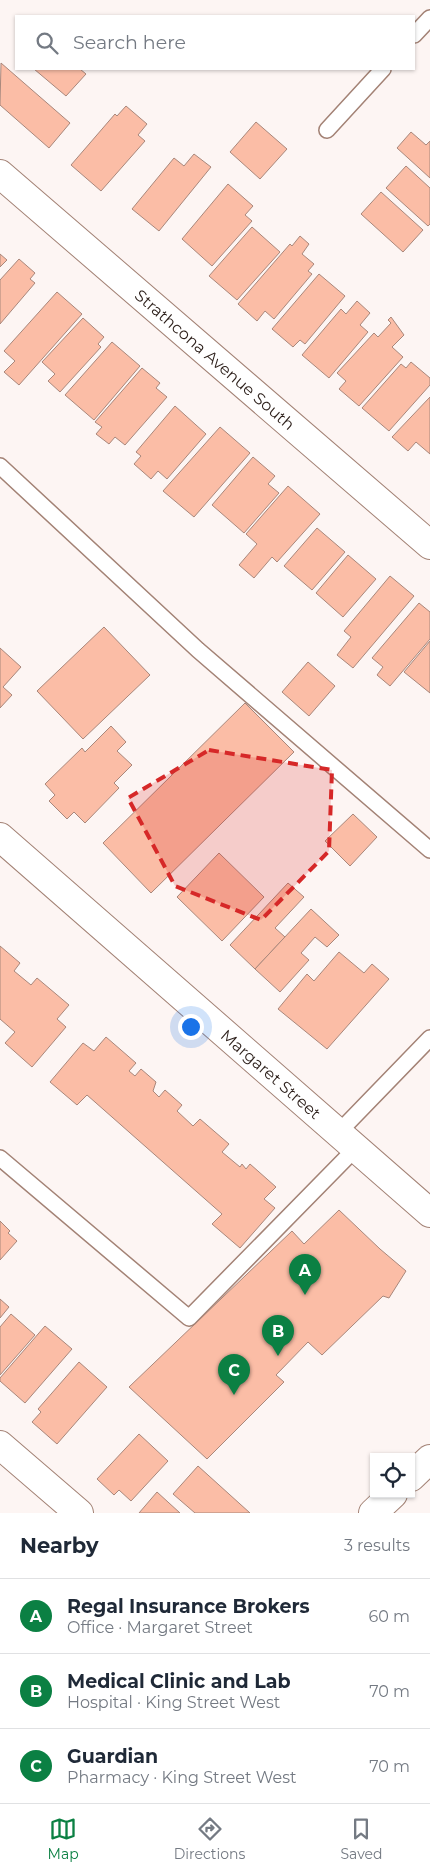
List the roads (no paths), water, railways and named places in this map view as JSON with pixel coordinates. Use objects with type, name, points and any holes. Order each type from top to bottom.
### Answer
[{"type":"street","name":"Strathcona Avenue South","points":[[0,174],[430,545]]},
{"type":"street","name":"Margaret Street","points":[[0,837],[430,1213]]},
{"type":"street","points":[[0,1445],[79,1513]]},
{"type":"street","points":[[415,1473],[430,1459]]},
{"type":"street","points":[[373,1513],[388,1498]]},
{"type":"lane","points":[[415,35],[430,18]]},
{"type":"lane","points":[[327,130],[382,70]]},
{"type":"lane","points":[[0,466],[198,650],[430,850]]},
{"type":"lane","points":[[0,1158],[190,1318],[347,1140],[430,1038]]},
{"type":"place","name":"Regal Insurance Brokers","points":[[305,1295]]},
{"type":"place","name":"Medical Clinic and Lab","points":[[278,1356]]},
{"type":"place","name":"Guardian","points":[[234,1395]]}]
